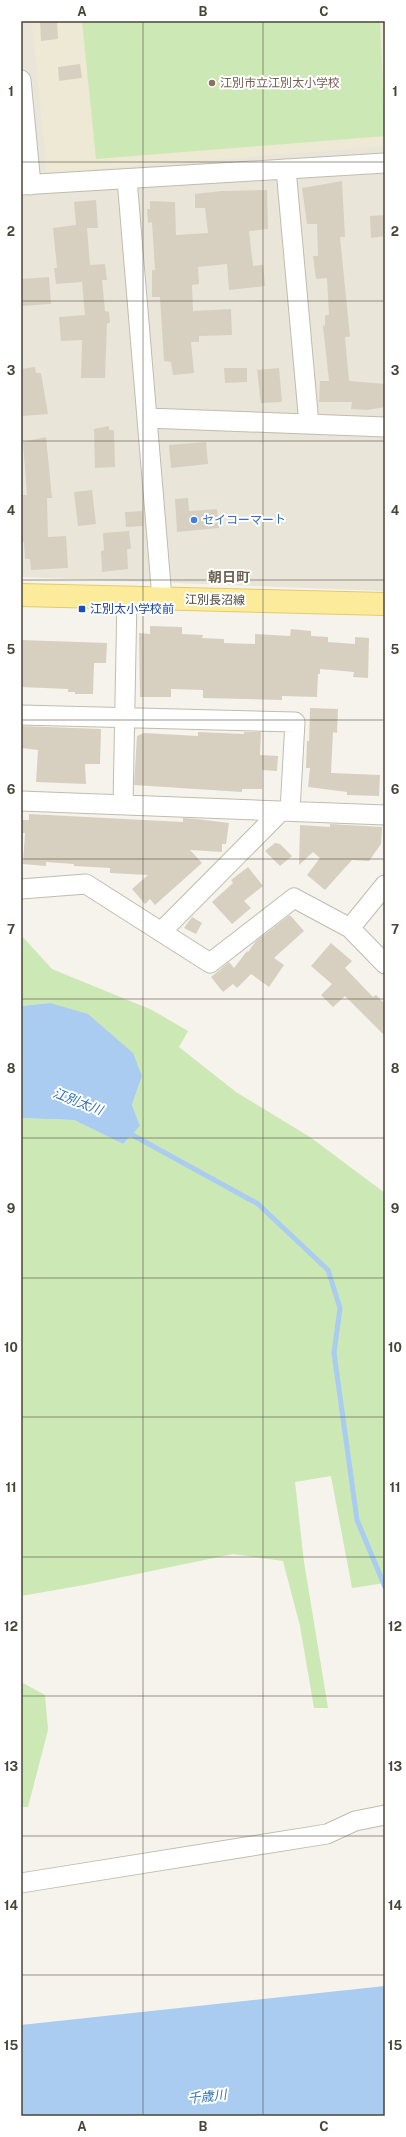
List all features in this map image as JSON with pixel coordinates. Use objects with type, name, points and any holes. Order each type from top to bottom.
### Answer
[{"type":"main road","name":"江別長沼線","points":[[21,595],[385,604]]},
{"type":"street","points":[[21,80],[26,185],[385,163]]},
{"type":"street","points":[[286,169],[309,424]]},
{"type":"street","points":[[127,179],[162,598]]},
{"type":"street","points":[[147,418],[385,427]]},
{"type":"street","points":[[122,805],[127,598]]},
{"type":"street","points":[[21,715],[295,722],[285,811],[160,932]]},
{"type":"street","points":[[21,801],[385,815]]},
{"type":"street","points":[[21,889],[86,884],[210,963],[294,898],[350,928],[385,964]]},
{"type":"street","points":[[350,928],[385,885]]},
{"type":"street","points":[[21,1883],[327,1834],[355,1820],[385,1815]]},
{"type":"shaded area","points":[[21,21],[385,21],[385,591],[21,577]]},
{"type":"shaded area","name":"江別市立江別太小学校","points":[[32,21],[385,21],[385,146],[47,173]]},
{"type":"green space","name":"江別市立江別太小学校","points":[[82,21],[380,21],[385,136],[96,159]]},
{"type":"green space","points":[[21,935],[52,969],[152,1010],[188,1031],[179,1047],[236,1092],[310,1137],[385,1193],[385,1583],[352,1588],[331,1476],[295,1482],[304,1562],[328,1708],[314,1708],[300,1626],[283,1561],[233,1554],[84,1585],[21,1596],[21,1118],[74,1120],[123,1144],[140,1126],[132,1105],[142,1076],[50,1003],[21,1006]]},
{"type":"green space","points":[[21,1682],[45,1695],[48,1730],[28,1807],[21,1807]]},
{"type":"water","name":"江別太川","points":[[50,1003],[88,1014],[133,1053],[142,1076],[132,1105],[140,1126],[123,1144],[74,1120],[21,1118],[21,1006]]},
{"type":"water","name":"千歳川","points":[[385,1986],[385,2116],[21,2116],[21,2025]]},
{"type":"building","points":[[40,21],[57,21],[58,39],[41,41]]},
{"type":"building","points":[[80,64],[82,78],[59,81],[58,67]]},
{"type":"building","points":[[342,181],[345,237],[340,237],[350,337],[345,337],[349,381],[385,384],[385,407],[367,410],[351,409],[352,402],[319,402],[320,381],[329,381],[323,326],[325,325],[325,315],[329,315],[327,278],[316,279],[313,256],[318,256],[317,224],[307,224],[302,188]]},
{"type":"building","points":[[267,190],[268,229],[249,231],[253,266],[263,265],[265,286],[229,290],[227,264],[198,267],[199,284],[192,285],[193,311],[231,309],[232,335],[199,336],[199,342],[191,342],[194,373],[173,375],[171,362],[164,361],[160,297],[152,297],[152,270],[155,270],[152,222],[148,223],[147,209],[150,209],[150,201],[175,202],[176,235],[208,233],[205,208],[195,208],[195,194],[222,191]]},
{"type":"building","points":[[96,200],[98,228],[87,228],[90,265],[105,264],[107,280],[102,280],[105,311],[109,312],[110,323],[107,323],[105,378],[81,378],[82,340],[61,341],[59,317],[85,315],[82,282],[56,284],[54,268],[57,268],[53,228],[76,225],[74,202]]},
{"type":"building","points":[[385,215],[385,236],[371,238],[370,216]]},
{"type":"building","points":[[49,277],[51,304],[21,306],[21,279]]},
{"type":"building","points":[[35,367],[36,373],[41,373],[48,414],[21,416],[21,369]]},
{"type":"building","points":[[224,368],[247,368],[247,382],[225,383]]},
{"type":"building","points":[[279,368],[282,402],[261,403],[257,370]]},
{"type":"building","points":[[109,426],[109,430],[114,430],[115,467],[95,468],[94,429]]},
{"type":"building","points":[[46,437],[52,498],[47,498],[48,537],[66,536],[68,568],[31,570],[30,559],[25,559],[24,542],[21,542],[21,495],[27,495],[23,442]]},
{"type":"building","points":[[206,442],[208,464],[171,468],[169,445]]},
{"type":"building","points":[[92,490],[96,524],[78,526],[74,492]]},
{"type":"building","points":[[188,498],[189,511],[217,509],[219,528],[177,532],[175,499]]},
{"type":"building","points":[[142,511],[143,526],[126,527],[125,512]]},
{"type":"building","points":[[129,531],[131,549],[127,549],[128,569],[102,572],[101,551],[104,550],[103,533]]},
{"type":"building","points":[[150,626],[182,627],[182,634],[203,635],[202,638],[224,639],[224,643],[255,644],[255,634],[290,636],[291,629],[311,631],[311,636],[328,637],[328,642],[355,644],[355,637],[369,638],[368,678],[353,677],[354,672],[320,669],[320,674],[318,674],[317,697],[282,696],[282,700],[203,698],[203,690],[171,689],[171,697],[140,697],[139,633],[150,634]]},
{"type":"building","points":[[21,640],[107,643],[106,663],[94,663],[93,694],[75,694],[75,692],[68,692],[68,689],[21,687]]},
{"type":"building","points":[[310,708],[338,709],[337,733],[333,732],[331,773],[380,775],[379,796],[347,795],[347,792],[308,787],[310,768],[306,768]]},
{"type":"building","points":[[21,726],[101,729],[100,764],[85,764],[86,784],[36,782],[38,750],[21,748]]},
{"type":"building","points":[[198,732],[244,734],[244,732],[261,732],[260,755],[278,756],[277,771],[262,770],[262,789],[242,789],[242,792],[134,785],[137,736],[144,733],[198,736]]},
{"type":"building","points":[[29,814],[183,822],[183,818],[229,823],[226,844],[222,844],[222,852],[190,850],[202,863],[155,905],[150,899],[145,904],[132,889],[148,875],[110,873],[110,868],[74,866],[74,864],[46,862],[46,866],[23,864],[25,833],[21,833],[21,820],[29,820]]},
{"type":"building","points":[[330,824],[382,827],[381,844],[369,861],[352,860],[325,890],[307,875],[320,858],[313,852],[299,865],[300,825],[330,827]]},
{"type":"building","points":[[275,843],[280,844],[292,856],[280,866],[265,851]]},
{"type":"building","points":[[248,867],[263,886],[244,901],[251,908],[232,924],[212,902],[233,883],[231,880]]},
{"type":"building","points":[[290,915],[304,931],[274,958],[284,965],[269,987],[251,974],[237,988],[233,984],[223,992],[211,977],[229,962],[234,968],[256,941]]},
{"type":"building","points":[[192,917],[202,923],[196,934],[184,928]]},
{"type":"building","points":[[331,943],[352,961],[345,968],[373,997],[376,995],[385,1004],[385,1036],[345,996],[333,1007],[321,995],[332,984],[311,966]]},
{"type":"waterway","points":[[127,1132],[258,1204],[328,1270],[340,1308],[334,1353],[357,1520],[385,1587]]},
{"type":"place","name":"江別市立江別太小学校","points":[[212,83]]},
{"type":"place","name":"セイコーマート","points":[[194,520]]},
{"type":"place","name":"江別太小学校前","points":[[82,609]]},
{"type":"district","name":"朝日町","points":[[229,577]]}]
